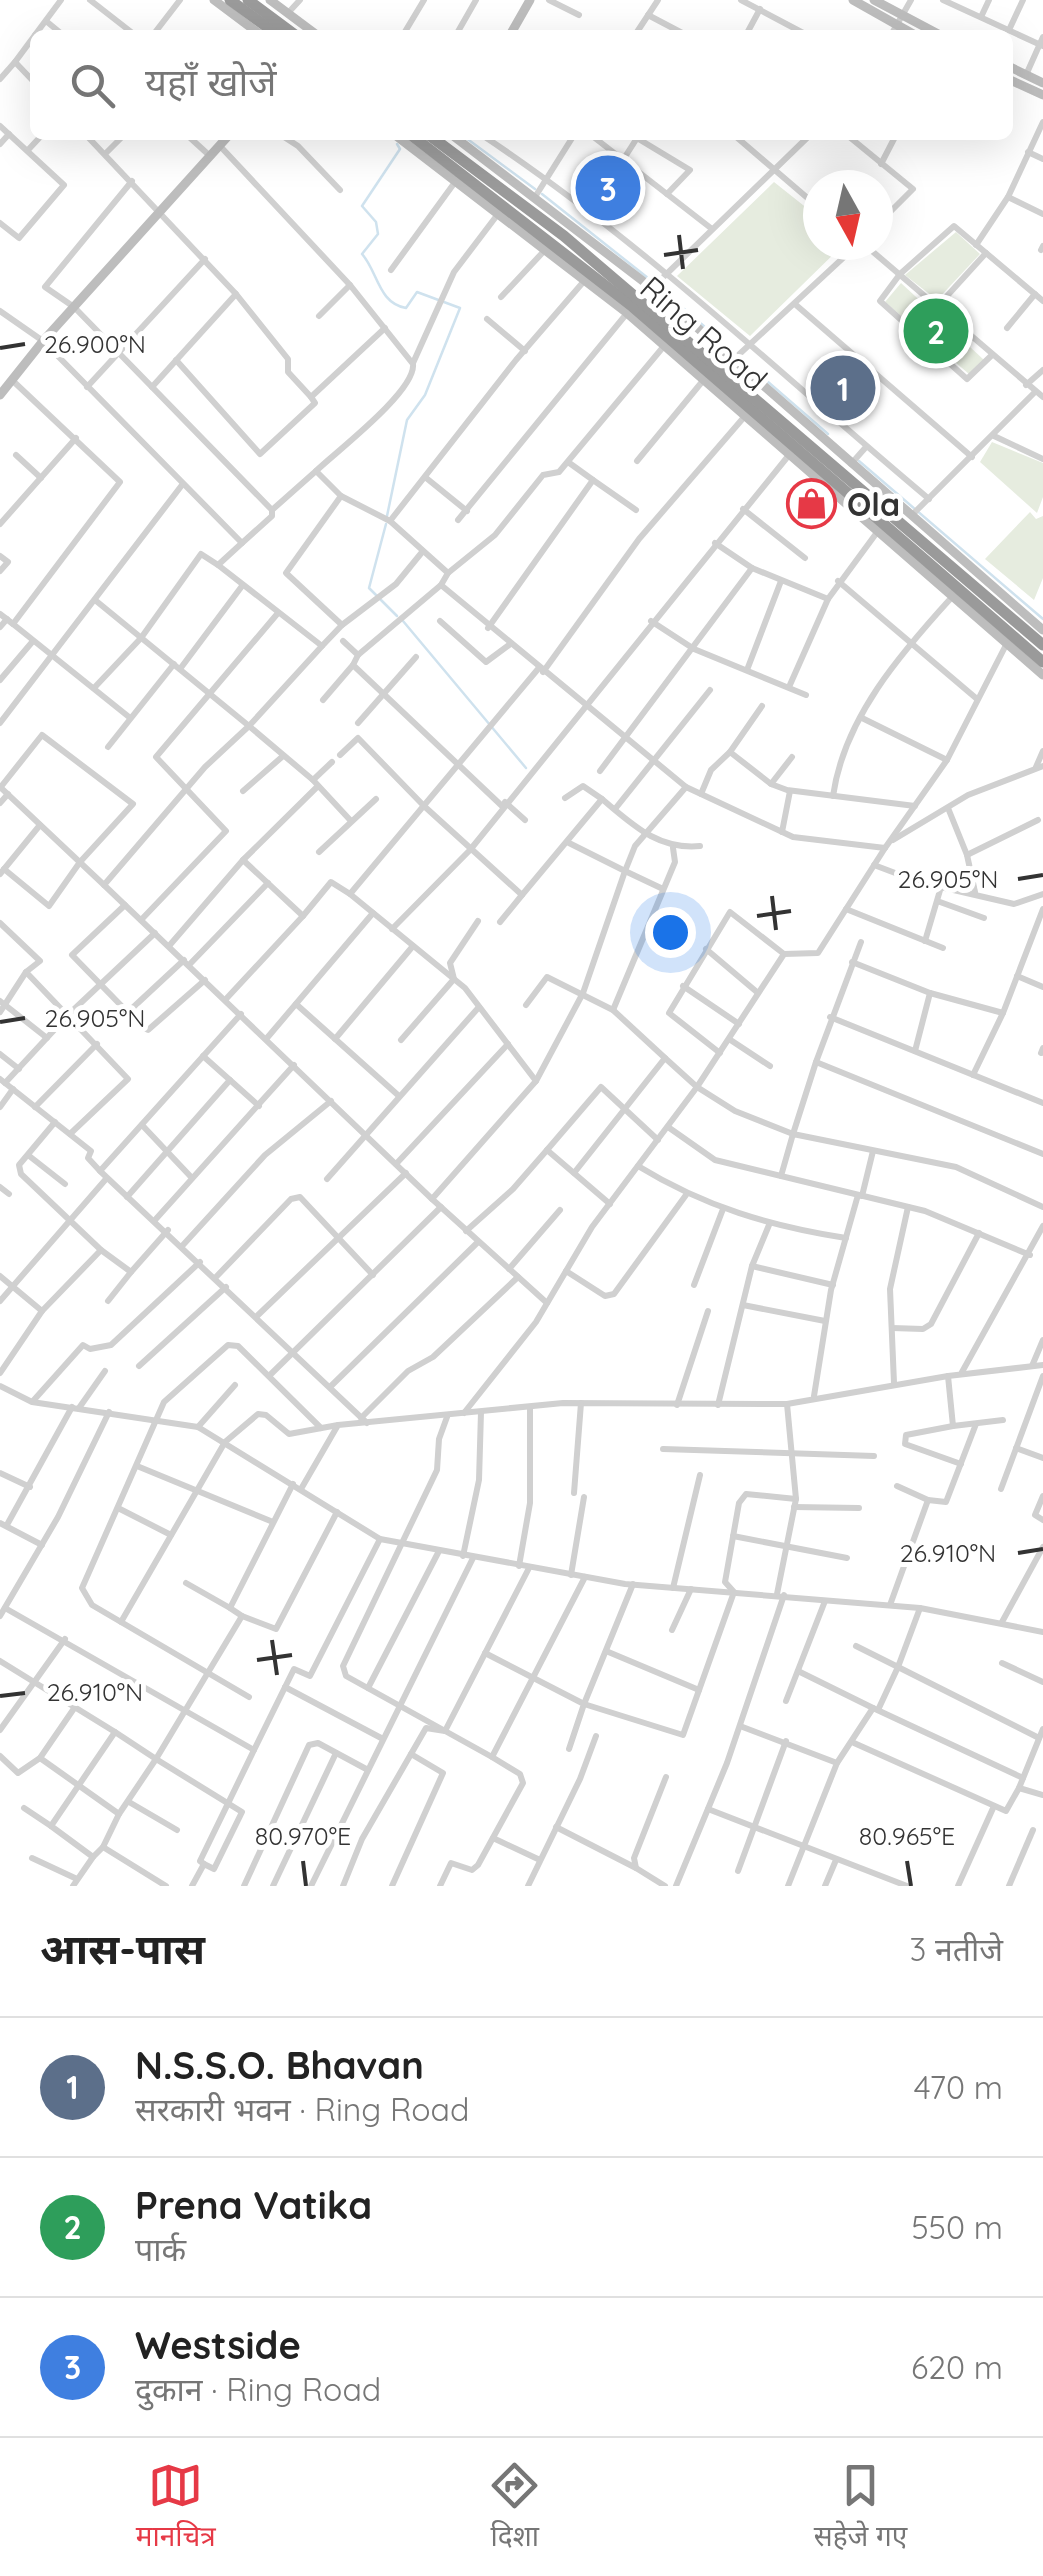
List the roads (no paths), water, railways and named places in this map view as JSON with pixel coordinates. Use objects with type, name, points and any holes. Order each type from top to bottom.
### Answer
[{"type":"highway","points":[[230,0],[271,30]]},
{"type":"highway","points":[[248,0],[288,30]]},
{"type":"highway","name":"Ring Road","points":[[417,140],[458,177],[630,310],[1043,662]]},
{"type":"highway","name":"Ring Road","points":[[436,140],[564,236],[850,466],[1043,645]]},
{"type":"street","points":[[39,30],[62,0]]},
{"type":"street","points":[[90,0],[129,30]]},
{"type":"street","points":[[157,30],[180,0]]},
{"type":"street","points":[[214,0],[254,30]]},
{"type":"street","points":[[270,0],[308,30]]},
{"type":"street","points":[[288,13],[300,0]]},
{"type":"street","points":[[406,30],[424,0]]},
{"type":"street","points":[[459,30],[476,0]]},
{"type":"street","points":[[549,0],[579,15]]},
{"type":"street","points":[[638,30],[658,0]]},
{"type":"street","points":[[742,0],[798,30]]},
{"type":"street","points":[[852,0],[898,26]]},
{"type":"street","points":[[874,0],[898,26]]},
{"type":"street","points":[[898,26],[911,0]]},
{"type":"street","points":[[943,0],[1009,30],[1020,1]]},
{"type":"street","points":[[981,17],[989,0]]},
{"type":"street","points":[[512,30],[527,1]]},
{"type":"street","points":[[749,30],[760,10]]},
{"type":"street","points":[[648,15],[676,30]]},
{"type":"street","points":[[46,21],[58,30]]},
{"type":"street","points":[[1013,31],[1042,42],[1026,75]]},
{"type":"street","points":[[0,79],[30,42]]},
{"type":"street","points":[[15,62],[30,78]]},
{"type":"street","points":[[1013,68],[1043,83]]},
{"type":"street","points":[[1013,81],[1043,95]]},
{"type":"street","points":[[976,245],[1008,197],[1043,122]]},
{"type":"street","points":[[0,126],[64,185],[19,238],[0,223]]},
{"type":"street","points":[[0,144],[9,134]]},
{"type":"street","points":[[28,150],[37,140]]},
{"type":"street","points":[[91,140],[162,211],[236,294],[288,359],[288,372],[316,403],[260,454],[176,360]]},
{"type":"street","points":[[105,154],[119,140]]},
{"type":"street","points":[[193,140],[211,156]]},
{"type":"street","points":[[0,395],[43,341],[225,140]]},
{"type":"street","points":[[289,140],[340,190]]},
{"type":"street","points":[[390,270],[458,177],[402,140]]},
{"type":"street","points":[[460,140],[751,346],[864,449],[929,499]]},
{"type":"street","points":[[489,140],[546,179],[850,466],[915,512],[1043,630]]},
{"type":"street","points":[[537,194],[571,140]]},
{"type":"street","points":[[597,140],[712,229]]},
{"type":"street","points":[[623,160],[635,140]]},
{"type":"street","points":[[639,140],[690,170],[666,194]]},
{"type":"street","points":[[740,140],[803,195]]},
{"type":"street","points":[[657,283],[805,140]]},
{"type":"street","points":[[852,140],[889,170]]},
{"type":"street","points":[[881,164],[893,140]]},
{"type":"street","points":[[220,146],[350,285],[413,364]]},
{"type":"street","points":[[1028,152],[1043,158]]},
{"type":"street","points":[[893,173],[913,189],[893,209]]},
{"type":"street","points":[[132,182],[44,284],[74,307],[272,510],[272,516],[218,565]]},
{"type":"street","points":[[1008,197],[1043,214]]},
{"type":"street","points":[[272,510],[391,402],[413,374],[413,364],[440,299],[501,209],[546,249],[630,310],[664,346],[706,377],[745,416],[1043,675]]},
{"type":"street","points":[[992,355],[967,379],[880,301],[900,274],[954,226],[1043,302]]},
{"type":"street","points":[[502,296],[546,249]]},
{"type":"street","points":[[937,307],[986,253]]},
{"type":"street","points":[[87,387],[205,260]]},
{"type":"street","points":[[734,359],[842,260]]},
{"type":"street","points":[[883,260],[1039,394],[915,512]]},
{"type":"street","points":[[390,521],[586,280]]},
{"type":"street","points":[[319,316],[350,285]]},
{"type":"street","points":[[152,387],[236,294]]},
{"type":"street","points":[[1007,328],[1035,294]]},
{"type":"street","points":[[796,305],[972,457]]},
{"type":"street","points":[[458,520],[630,310]]},
{"type":"street","points":[[0,311],[43,341],[242,543]]},
{"type":"street","points":[[487,319],[525,351]]},
{"type":"street","points":[[310,397],[385,328]]},
{"type":"street","points":[[322,700],[358,655],[495,535],[542,475],[559,472],[664,346]]},
{"type":"street","points":[[1026,386],[1043,370]]},
{"type":"street","points":[[637,462],[706,377]]},
{"type":"street","points":[[0,627],[10,622],[120,482],[13,381]]},
{"type":"street","points":[[350,894],[540,670],[639,539],[745,416]]},
{"type":"street","points":[[994,436],[1043,458]]},
{"type":"street","points":[[0,524],[3,514],[76,438]]},
{"type":"street","points":[[850,466],[864,449]]},
{"type":"street","points":[[392,929],[470,850],[583,705],[790,454]]},
{"type":"street","points":[[16,455],[40,478]]},
{"type":"street","points":[[568,462],[636,510]]},
{"type":"street","points":[[316,471],[342,496],[390,521],[448,574]]},
{"type":"street","points":[[426,478],[466,510]]},
{"type":"street","points":[[488,628],[593,480]]},
{"type":"street","points":[[0,723],[54,658],[182,485]]},
{"type":"street","points":[[342,496],[286,573],[342,625]]},
{"type":"street","points":[[743,509],[804,558]]},
{"type":"street","points":[[790,687],[828,598],[878,531]]},
{"type":"street","points":[[715,543],[752,568],[828,598]]},
{"type":"street","points":[[104,885],[186,790],[342,625],[396,584],[423,551]]},
{"type":"street","points":[[94,688],[141,638],[201,554],[322,646]]},
{"type":"street","points":[[0,556],[8,562],[0,570]]},
{"type":"street","points":[[600,771],[752,568]]},
{"type":"street","points":[[747,670],[781,581]]},
{"type":"street","points":[[838,581],[977,700]]},
{"type":"street","points":[[441,585],[488,628],[686,787],[782,832],[888,845],[976,791],[1039,767],[1043,751]]},
{"type":"street","points":[[108,747],[129,717],[177,667],[242,586]]},
{"type":"street","points":[[834,796],[837,766],[886,673],[953,596]]},
{"type":"street","points":[[95,600],[316,783],[351,821]]},
{"type":"street","points":[[0,614],[129,717]]},
{"type":"street","points":[[141,920],[226,830],[156,757],[212,696],[278,614]]},
{"type":"street","points":[[440,621],[486,662],[509,645]]},
{"type":"street","points":[[651,621],[694,649],[806,696]]},
{"type":"street","points":[[0,680],[33,641]]},
{"type":"street","points":[[343,641],[358,655]]},
{"type":"street","points":[[720,1053],[669,1013],[730,912],[784,954],[818,953],[947,760],[1007,643]]},
{"type":"street","points":[[358,723],[416,658]]},
{"type":"street","points":[[353,665],[456,766],[525,820]]},
{"type":"street","points":[[614,809],[710,690]]},
{"type":"street","points":[[701,794],[711,770],[730,752],[762,706]]},
{"type":"street","points":[[862,718],[947,760]]},
{"type":"street","points":[[40,825],[2,872],[49,906],[80,862],[133,804],[42,735],[0,787],[8,794],[40,825],[80,862],[141,920],[156,933],[241,1014],[440,1207],[547,1303]]},
{"type":"street","points":[[340,755],[358,738],[424,806],[522,895]]},
{"type":"street","points":[[730,752],[771,784],[790,791],[915,806]]},
{"type":"street","points":[[243,791],[283,756]]},
{"type":"street","points":[[771,784],[792,757]]},
{"type":"street","points":[[169,946],[332,762]]},
{"type":"street","points":[[565,798],[583,786],[646,834],[673,848],[700,846]]},
{"type":"street","points":[[432,1199],[536,1080],[584,993],[625,871],[646,834],[686,787]]},
{"type":"street","points":[[782,832],[790,791]]},
{"type":"street","points":[[0,803],[8,794]]},
{"type":"street","points":[[319,852],[376,799]]},
{"type":"street","points":[[500,922],[602,799]]},
{"type":"street","points":[[948,808],[968,856],[975,892]]},
{"type":"street","points":[[968,856],[1038,820]]},
{"type":"street","points":[[569,843],[663,889]]},
{"type":"street","points":[[613,1010],[675,862],[673,848]]},
{"type":"street","points":[[243,860],[303,916]]},
{"type":"street","points":[[874,865],[941,887],[1014,904],[1043,894]]},
{"type":"street","points":[[226,1000],[331,882],[454,980],[536,1080]]},
{"type":"street","points":[[127,1013],[268,883]]},
{"type":"street","points":[[925,941],[940,902],[941,887]]},
{"type":"street","points":[[940,902],[984,918]]},
{"type":"street","points":[[125,905],[72,955],[127,1013],[148,1030],[205,980]]},
{"type":"street","points":[[846,909],[943,948]]},
{"type":"street","points":[[973,1075],[1003,1012],[1043,909]]},
{"type":"street","points":[[266,1038],[372,913]]},
{"type":"street","points":[[454,980],[450,963],[478,921]]},
{"type":"street","points":[[0,924],[40,961],[26,972],[2,1006],[46,1038]]},
{"type":"street","points":[[156,933],[3,1081],[92,1151],[88,1158],[103,1175],[168,1230],[361,1421]]},
{"type":"street","points":[[781,1176],[830,1017],[861,942]]},
{"type":"street","points":[[336,1039],[412,946]]},
{"type":"street","points":[[706,949],[758,993]]},
{"type":"street","points":[[463,1414],[547,1303],[610,1204],[697,1088],[784,954]]},
{"type":"street","points":[[852,962],[930,993],[1003,1012]]},
{"type":"street","points":[[26,972],[128,1079],[70,1134]]},
{"type":"street","points":[[1017,976],[1043,987]]},
{"type":"street","points":[[526,1005],[547,977],[613,1010],[697,1088],[735,1111],[793,1134],[956,1167],[1043,1207]]},
{"type":"street","points":[[401,1040],[454,980]]},
{"type":"street","points":[[683,986],[738,1024]]},
{"type":"street","points":[[915,1051],[930,993]]},
{"type":"street","points":[[296,1004],[399,1096]]},
{"type":"street","points":[[327,1180],[480,1007]]},
{"type":"street","points":[[0,1301],[74,1220],[142,1125],[241,1014]]},
{"type":"street","points":[[830,1017],[1043,1103]]},
{"type":"street","points":[[728,1039],[770,1066]]},
{"type":"street","points":[[35,1107],[96,1044]]},
{"type":"street","points":[[396,1164],[508,1044]]},
{"type":"street","points":[[0,1054],[19,1069]]},
{"type":"street","points":[[203,1056],[259,1106]]},
{"type":"street","points":[[574,1172],[664,1058]]},
{"type":"street","points":[[816,1062],[1043,1154]]},
{"type":"street","points":[[156,1220],[294,1065]]},
{"type":"street","points":[[128,1197],[230,1080]]},
{"type":"street","points":[[466,1231],[513,1189],[601,1088],[658,1140]]},
{"type":"street","points":[[0,1107],[14,1090]]},
{"type":"street","points":[[183,1245],[264,1155],[331,1101]]},
{"type":"street","points":[[55,1122],[19,1166],[21,1174],[74,1220],[101,1250],[131,1272]]},
{"type":"street","points":[[142,1125],[192,1178]]},
{"type":"street","points":[[668,1127],[715,1160],[908,1207],[1030,1255]]},
{"type":"street","points":[[547,1150],[610,1204]]},
{"type":"street","points":[[814,1396],[832,1284],[873,1151]]},
{"type":"street","points":[[28,1155],[66,1184]]},
{"type":"street","points":[[638,1166],[686,1196],[768,1225],[846,1238]]},
{"type":"street","points":[[257,1316],[406,1173]]},
{"type":"street","points":[[0,1188],[9,1194]]},
{"type":"street","points":[[566,1271],[606,1296],[614,1294],[686,1196]]},
{"type":"street","points":[[216,1278],[291,1199],[300,1197],[374,1275]]},
{"type":"street","points":[[270,1375],[440,1207]]},
{"type":"street","points":[[894,1384],[890,1289],[908,1207]]},
{"type":"street","points":[[694,1285],[723,1209]]},
{"type":"street","points":[[509,1269],[560,1210]]},
{"type":"street","points":[[718,1405],[752,1266],[768,1225]]},
{"type":"street","points":[[961,1374],[1043,1226]]},
{"type":"street","points":[[108,1301],[168,1230]]},
{"type":"street","points":[[892,1328],[922,1329],[931,1324],[980,1234]]},
{"type":"street","points":[[330,1387],[478,1242]]},
{"type":"street","points":[[0,1373],[42,1311],[101,1250]]},
{"type":"street","points":[[32,1402],[82,1345],[90,1350],[111,1344],[200,1262]]},
{"type":"street","points":[[752,1266],[832,1284]]},
{"type":"street","points":[[0,1276],[42,1311]]},
{"type":"street","points":[[361,1421],[408,1371],[433,1357],[518,1277]]},
{"type":"street","points":[[139,1366],[226,1287]]},
{"type":"street","points":[[742,1305],[826,1321]]},
{"type":"street","points":[[678,1404],[708,1311]]},
{"type":"street","points":[[1032,1366],[1043,1340]]},
{"type":"street","points":[[250,1697],[92,1605],[82,1588],[164,1402],[228,1345],[238,1346],[321,1428]]},
{"type":"street","points":[[122,1622],[225,1442],[258,1414],[289,1434],[361,1421],[581,1403],[787,1404],[814,1396],[1043,1365]]},
{"type":"street","points":[[42,1544],[4,1523],[30,1487],[75,1408],[105,1371]]},
{"type":"street","points":[[948,1376],[953,1426]]},
{"type":"street","points":[[1001,1489],[1043,1376]]},
{"type":"street","points":[[198,1427],[235,1384]]},
{"type":"street","points":[[0,1386],[32,1402],[198,1427],[380,1539],[633,1584],[920,1608],[1043,1632]]},
{"type":"street","points":[[574,1493],[581,1403]]},
{"type":"street","points":[[676,1886],[740,1726],[781,1594],[795,1503],[787,1404]]},
{"type":"street","points":[[445,1731],[524,1567],[530,1503],[530,1407]]},
{"type":"street","points":[[109,1412],[42,1544],[2,1612],[65,1639],[129,1682],[254,1750]]},
{"type":"street","points":[[462,1556],[479,1480],[481,1412]]},
{"type":"street","points":[[440,1886],[451,1862],[472,1870],[478,1865],[523,1784],[520,1774],[346,1676],[344,1666],[437,1470],[447,1416]]},
{"type":"street","points":[[961,1464],[905,1444],[906,1435],[1003,1420]]},
{"type":"street","points":[[897,1486],[928,1500],[946,1502],[976,1424]]},
{"type":"street","points":[[301,1489],[338,1425]]},
{"type":"street","points":[[1016,1448],[1043,1458]]},
{"type":"street","points":[[663,1449],[874,1456]]},
{"type":"street","points":[[136,1466],[273,1522]]},
{"type":"street","points":[[0,1473],[30,1487]]},
{"type":"street","points":[[673,1588],[700,1475]]},
{"type":"street","points":[[230,1608],[293,1484]]},
{"type":"street","points":[[734,1592],[725,1582],[739,1503],[746,1494],[859,1508]]},
{"type":"street","points":[[1043,1496],[1035,1515],[1043,1520]]},
{"type":"street","points":[[570,1575],[584,1498]]},
{"type":"street","points":[[890,1605],[928,1500]]},
{"type":"street","points":[[118,1508],[171,1535]]},
{"type":"street","points":[[186,1583],[242,1616],[276,1630],[337,1512]]},
{"type":"street","points":[[733,1536],[848,1558]]},
{"type":"street","points":[[0,1661],[36,1680],[225,1805],[242,1812],[214,1869],[200,1861],[225,1805],[294,1670],[310,1676],[380,1539]]},
{"type":"street","points":[[1002,1622],[1043,1547]]},
{"type":"street","points":[[368,1688],[439,1551]]},
{"type":"street","points":[[311,1886],[473,1558]]},
{"type":"street","points":[[492,1757],[585,1577]]},
{"type":"street","points":[[569,1749],[633,1584]]},
{"type":"street","points":[[672,1630],[690,1590]]},
{"type":"street","points":[[485,1652],[584,1704],[683,1735],[734,1592]]},
{"type":"street","points":[[786,1701],[825,1601]]},
{"type":"street","points":[[788,1886],[837,1763],[854,1743],[898,1667],[920,1608]]},
{"type":"street","points":[[32,1858],[75,1883],[92,1857],[104,1848],[118,1814],[156,1759],[242,1616]]},
{"type":"street","points":[[0,1730],[65,1639]]},
{"type":"street","points":[[854,1743],[1006,1811],[1041,1734],[856,1646]]},
{"type":"street","points":[[606,1651],[699,1690]]},
{"type":"street","points":[[1002,1662],[1043,1682]]},
{"type":"street","points":[[798,1670],[1023,1778]]},
{"type":"street","points":[[285,1687],[383,1740]]},
{"type":"street","points":[[0,1756],[18,1773],[40,1758],[75,1706]]},
{"type":"street","points":[[740,1726],[837,1763]]},
{"type":"street","points":[[344,1886],[362,1839],[426,1728],[445,1731]]},
{"type":"street","points":[[51,1826],[114,1732]]},
{"type":"street","points":[[528,1886],[596,1736]]},
{"type":"street","points":[[738,1870],[786,1741]]},
{"type":"street","points":[[244,1886],[309,1745],[318,1743],[368,1770]]},
{"type":"street","points":[[273,1886],[336,1753]]},
{"type":"street","points":[[392,1886],[443,1772],[411,1754]]},
{"type":"street","points":[[40,1758],[118,1814]]},
{"type":"street","points":[[637,1869],[634,1858],[666,1777]]},
{"type":"street","points":[[1019,1788],[1043,1795]]},
{"type":"street","points":[[129,1802],[177,1830]]},
{"type":"street","points":[[958,1886],[994,1806]]},
{"type":"street","points":[[24,1808],[92,1857]]},
{"type":"street","points":[[708,1809],[907,1886]]},
{"type":"street","points":[[556,1827],[665,1886]]},
{"type":"street","points":[[1009,1886],[1033,1830]]},
{"type":"street","points":[[494,1838],[540,1860]]},
{"type":"street","points":[[104,1848],[166,1886]]},
{"type":"street","points":[[825,1886],[836,1860]]},
{"type":"street","points":[[192,1886],[204,1864]]},
{"type":"street","points":[[872,1886],[876,1876]]},
{"type":"waterway","points":[[469,140],[535,189]]},
{"type":"waterway","points":[[387,516],[407,420],[425,395],[460,308],[417,292],[406,308],[397,305],[384,293],[362,254],[378,234],[376,222],[362,206],[400,149],[397,144]]},
{"type":"waterway","points":[[542,194],[653,282]]},
{"type":"waterway","points":[[659,287],[828,434]]},
{"type":"waterway","points":[[859,461],[1043,619]]},
{"type":"waterway","points":[[386,524],[369,588],[397,616]]},
{"type":"waterway","points":[[403,621],[526,768]]},
{"type":"place","name":"Westside","points":[[608,188]]},
{"type":"place","name":"Prena Vatika","points":[[936,331]]},
{"type":"place","name":"N.S.S.O. Bhavan","points":[[843,388]]},
{"type":"place","name":"Ola","points":[[812,504]]}]
